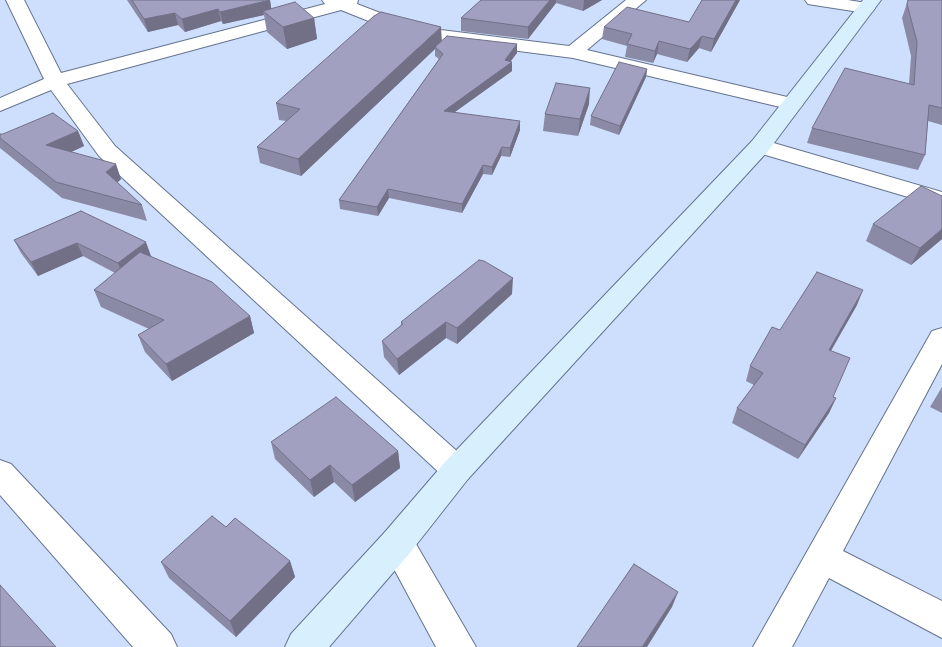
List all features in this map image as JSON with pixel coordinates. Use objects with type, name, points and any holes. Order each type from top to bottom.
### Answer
[{"type":"main road","points":[[304,647],[397,543],[457,470],[760,146],[869,4]]},
{"type":"street","points":[[0,1],[4,0]]},
{"type":"street","points":[[15,0],[55,81],[107,151],[457,470]]},
{"type":"street","points":[[573,52],[637,0]]},
{"type":"street","points":[[814,0],[869,4]]},
{"type":"street","points":[[0,105],[55,81],[341,2],[382,20],[441,35],[573,52],[793,104]]},
{"type":"street","points":[[760,146],[942,200]]},
{"type":"street","points":[[772,647],[940,346]]},
{"type":"street","points":[[0,472],[158,647]]},
{"type":"street","points":[[397,543],[457,647]]},
{"type":"street","points":[[822,558],[942,620]]},
{"type":"building","points":[[132,0],[270,0],[220,12],[218,9],[182,19],[175,13],[144,19]]},
{"type":"building","points":[[481,0],[550,0],[528,27],[461,18]]},
{"type":"building","points":[[702,0],[736,0],[714,39],[702,36],[690,49],[659,41],[655,51],[627,44],[632,34],[604,27],[627,7],[689,22]]},
{"type":"building","points":[[908,0],[942,0],[942,108],[929,105],[925,155],[812,128],[845,68],[914,85],[917,42],[907,4]]},
{"type":"building","points":[[295,2],[314,18],[283,27],[263,11]]},
{"type":"building","points":[[381,12],[441,27],[298,159],[257,147],[300,109],[276,103],[374,16]]},
{"type":"building","points":[[447,36],[517,44],[505,60],[512,62],[444,111],[520,121],[510,148],[502,147],[492,167],[483,165],[462,204],[388,189],[377,207],[339,200],[443,54],[435,47]]},
{"type":"building","points":[[619,62],[647,69],[620,126],[591,116]]},
{"type":"building","points":[[556,83],[590,88],[580,119],[545,114]]},
{"type":"building","points":[[53,113],[78,131],[46,145],[116,164],[106,172],[142,205],[56,182],[0,138],[0,134]]},
{"type":"building","points":[[921,186],[942,196],[942,229],[920,248],[873,224]]},
{"type":"building","points":[[81,211],[146,242],[118,263],[77,243],[31,262],[14,240]]},
{"type":"building","points":[[140,252],[212,282],[250,316],[166,364],[138,335],[164,320],[94,290]]},
{"type":"building","points":[[479,260],[513,278],[457,328],[446,322],[397,359],[382,341],[403,324],[401,322]]},
{"type":"building","points":[[817,272],[863,290],[829,350],[850,358],[833,397],[836,398],[805,445],[737,408],[763,373],[750,366],[772,327],[780,330]]},
{"type":"building","points":[[336,397],[398,451],[352,485],[330,465],[310,480],[271,442]]},
{"type":"building","points":[[212,516],[226,527],[235,518],[290,561],[230,621],[161,562]]},
{"type":"building","points":[[634,564],[678,592],[642,647],[577,647]]},
{"type":"building","points":[[0,585],[56,647],[0,647]]}]
